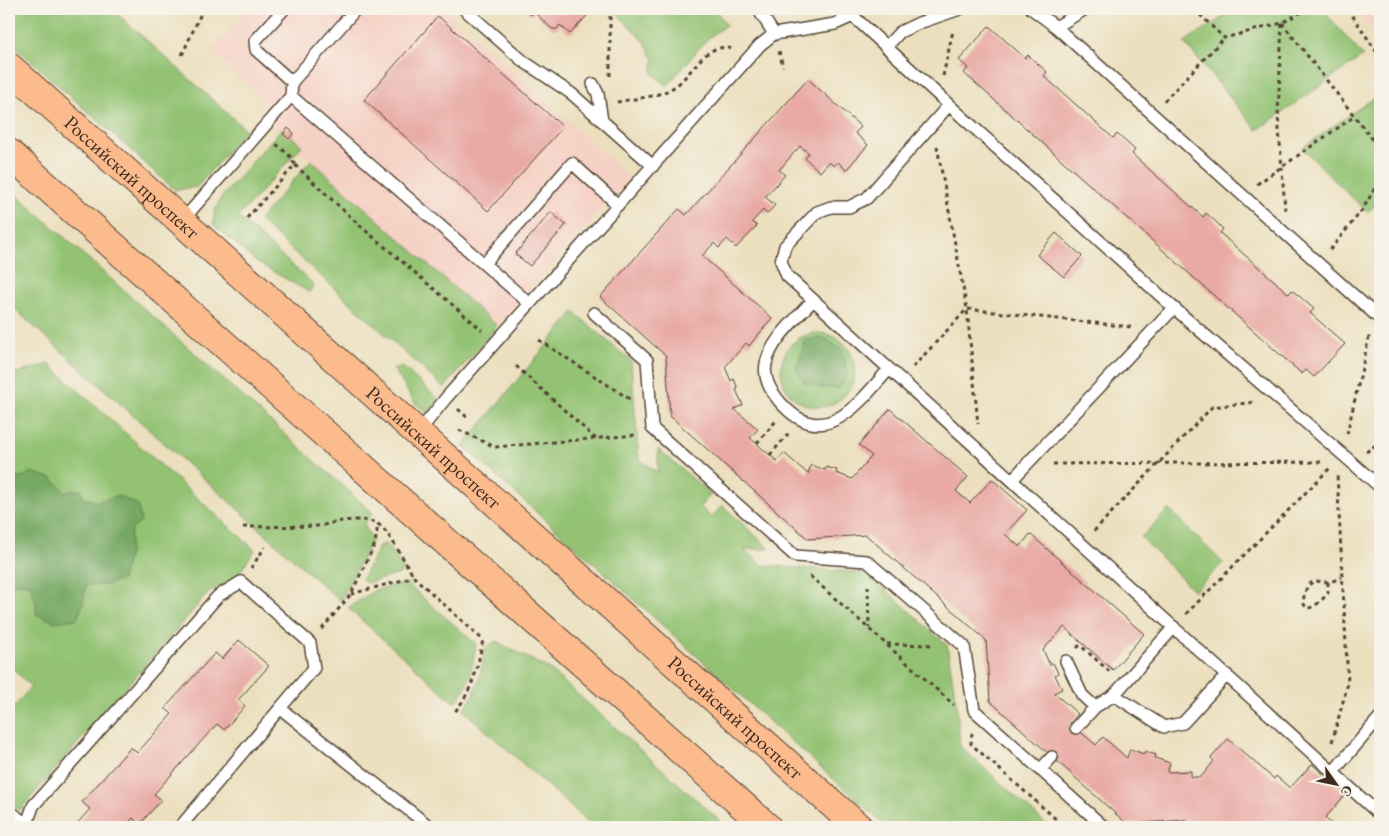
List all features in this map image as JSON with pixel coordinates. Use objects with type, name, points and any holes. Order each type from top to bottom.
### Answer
[{"type":"main road","name":"Российский проспект","points":[[9,67],[858,827]]},
{"type":"main road","points":[[9,153],[767,827]]},
{"type":"lane","points":[[284,9],[256,41],[256,50],[292,82]]},
{"type":"lane","points":[[182,222],[291,96],[292,82],[356,9]]},
{"type":"lane","points":[[464,9],[523,61],[572,94],[653,166]]},
{"type":"lane","points":[[758,9],[774,34]]},
{"type":"lane","points":[[886,47],[900,32],[959,9]]},
{"type":"lane","points":[[1032,9],[1056,27],[1377,316]]},
{"type":"lane","points":[[1056,27],[1085,9]]},
{"type":"lane","points":[[418,434],[530,304],[760,45],[774,34],[835,24],[854,12],[886,47],[939,96],[1278,399],[1339,458],[1380,487]]},
{"type":"lane","points":[[597,94],[602,121]]},
{"type":"lane","points":[[291,96],[530,304]]},
{"type":"lane","points":[[949,105],[867,198],[849,207],[831,207],[817,212],[785,246],[781,262],[787,276],[1380,815]]},
{"type":"lane","points":[[484,264],[572,163],[618,205]]},
{"type":"lane","points":[[813,300],[774,344],[765,365],[768,388],[787,410],[801,419],[821,424],[840,419],[857,406],[889,369]]},
{"type":"lane","points":[[1012,480],[1174,308]]},
{"type":"lane","points":[[594,313],[647,360],[652,428],[795,556],[867,561],[964,646],[974,710],[1104,827]]},
{"type":"lane","points":[[9,810],[27,827],[33,806],[218,596],[241,582],[310,643],[314,668],[180,827]]},
{"type":"lane","points":[[1076,728],[1096,707],[1114,695],[1174,627]]},
{"type":"lane","points":[[1066,661],[1082,695],[1096,707]]},
{"type":"lane","points":[[1114,695],[1164,727],[1183,723],[1226,675]]},
{"type":"lane","points":[[280,709],[430,827]]},
{"type":"lane","points":[[1333,772],[1380,716]]},
{"type":"lane","points":[[1040,770],[1052,757]]},
{"type":"path","points":[[182,55],[203,9]]},
{"type":"path","points":[[597,94],[610,77],[610,9]]},
{"type":"path","points":[[939,96],[959,9]]},
{"type":"path","points":[[1194,9],[1224,38]]},
{"type":"path","points":[[1152,114],[1224,38],[1282,23],[1306,9]]},
{"type":"path","points":[[1348,9],[1380,57]]},
{"type":"path","points":[[1282,23],[1380,149]]},
{"type":"path","points":[[1282,23],[1278,115],[1286,235]]},
{"type":"path","points":[[597,94],[660,94],[675,87],[710,50],[725,46],[752,55]]},
{"type":"path","points":[[1242,195],[1355,116]]},
{"type":"path","points":[[933,123],[967,309],[980,452]]},
{"type":"path","points":[[270,138],[289,155],[295,165],[358,224],[497,342]]},
{"type":"path","points":[[247,218],[295,165]]},
{"type":"path","points":[[1318,264],[1363,208],[1380,179]]},
{"type":"path","points":[[1376,186],[1380,198]]},
{"type":"path","points":[[967,309],[1155,330]]},
{"type":"path","points":[[901,380],[967,309]]},
{"type":"path","points":[[1320,761],[1334,740],[1348,683],[1342,577],[1339,458],[1377,316]]},
{"type":"path","points":[[539,340],[634,401],[650,402]]},
{"type":"path","points":[[516,366],[596,439]]},
{"type":"path","points":[[1082,544],[1212,407],[1278,399]]},
{"type":"path","points":[[757,444],[787,410]]},
{"type":"path","points":[[770,455],[801,419]]},
{"type":"path","points":[[459,430],[495,447],[636,435],[652,428]]},
{"type":"path","points":[[1027,464],[1158,463],[1339,458]]},
{"type":"path","points":[[1174,627],[1193,605],[1339,458]]},
{"type":"path","points":[[310,643],[351,594],[375,544],[378,523],[381,519]]},
{"type":"path","points":[[243,527],[321,526],[333,522],[366,521],[378,523],[389,536],[414,577],[483,640],[477,669],[465,700],[453,714]]},
{"type":"path","points":[[241,582],[265,547]]},
{"type":"path","points":[[795,556],[801,568],[956,707]]},
{"type":"path","points":[[867,561],[869,628]]},
{"type":"path","points":[[351,594],[414,577]]},
{"type":"path","points":[[1328,582],[1328,593],[1314,606],[1306,608],[1303,602],[1308,587],[1316,580],[1328,582],[1342,577]]},
{"type":"path","points":[[887,644],[964,646]]},
{"type":"path","points":[[1066,661],[1080,645],[1124,684]]},
{"type":"path","points":[[974,710],[970,744],[1065,827]]},
{"type":"shaded area","points":[[247,9],[442,9],[630,177],[497,326],[278,131],[262,97],[210,51]]},
{"type":"shaded area","points":[[1357,9],[1380,9],[1380,43]]},
{"type":"green space","points":[[9,9],[112,9],[246,130],[197,187],[175,190],[9,41]]},
{"type":"green space","points":[[622,9],[715,9],[726,25],[707,39],[667,86],[652,73],[654,60],[645,42],[618,15]]},
{"type":"green space","points":[[1236,9],[1322,9],[1363,56],[1257,130],[1184,42]]},
{"type":"green space","points":[[1374,98],[1380,104],[1380,202],[1367,212],[1302,148]]},
{"type":"green space","points":[[282,128],[302,146],[238,217],[314,285],[309,292],[256,262],[213,224],[215,210],[221,198]]},
{"type":"green space","points":[[311,160],[497,326],[444,388],[259,220]]},
{"type":"green space","points":[[9,188],[373,513],[364,524],[372,540],[340,601],[9,304]]},
{"type":"green space","points":[[574,312],[631,361],[639,459],[658,473],[658,449],[711,494],[700,507],[712,518],[722,505],[770,549],[744,549],[762,565],[867,573],[947,645],[957,707],[960,746],[1049,827],[887,827],[463,446]]},
{"type":"green space","points":[[818,333],[832,336],[844,344],[852,356],[855,370],[852,384],[844,396],[832,404],[818,407],[804,404],[792,396],[784,384],[781,370],[784,356],[792,344],[804,336]]},
{"type":"green space","points":[[824,338],[841,349],[848,372],[840,388],[821,388],[804,382],[796,369],[806,340]]},
{"type":"green space","points":[[49,364],[255,550],[236,577],[208,593],[19,811],[9,802],[9,713],[31,687],[9,665],[9,380],[14,374]]},
{"type":"green space","points":[[403,367],[439,400],[428,414],[415,403],[393,368]]},
{"type":"green space","points":[[9,466],[20,479],[31,472],[53,479],[66,493],[72,490],[81,490],[83,497],[97,502],[118,496],[138,505],[141,522],[131,530],[129,554],[122,580],[106,585],[86,585],[83,604],[77,619],[55,622],[36,614],[36,602],[30,584],[9,582]]},
{"type":"green space","points":[[1169,509],[1223,563],[1194,591],[1141,537]]},
{"type":"green space","points":[[386,544],[404,569],[400,574],[366,583],[362,579],[380,545]]},
{"type":"green space","points":[[406,583],[476,644],[467,683],[455,703],[348,608],[375,590]]},
{"type":"green space","points":[[496,641],[549,669],[727,827],[594,827],[463,710],[476,689],[485,648]]},
{"type":"building","points":[[525,9],[593,9],[570,34],[560,25],[557,29],[552,29],[534,12],[531,15]]},
{"type":"building","points":[[438,16],[563,127],[488,211],[364,100]]},
{"type":"building","points":[[989,26],[1025,58],[1028,55],[1047,72],[1044,76],[1113,138],[1117,134],[1125,141],[1135,150],[1132,154],[1203,217],[1206,213],[1223,229],[1220,233],[1289,294],[1292,290],[1314,309],[1310,313],[1345,344],[1314,377],[1306,370],[1302,374],[964,73],[968,68],[959,60]]},
{"type":"building","points":[[808,79],[861,127],[855,133],[868,145],[846,170],[838,162],[834,166],[829,162],[820,172],[805,158],[809,153],[800,146],[779,170],[785,175],[765,197],[775,205],[767,214],[763,210],[752,222],[757,226],[736,248],[727,239],[719,248],[714,243],[702,256],[772,318],[749,346],[746,343],[725,367],[731,381],[734,379],[738,389],[736,390],[743,405],[734,409],[758,429],[750,438],[777,461],[784,453],[808,474],[811,465],[825,470],[826,467],[837,470],[836,473],[852,479],[872,456],[859,445],[890,409],[968,477],[956,491],[970,503],[992,479],[1027,510],[1005,534],[1020,547],[1030,534],[1144,634],[1113,670],[1064,627],[1043,650],[1050,665],[1053,663],[1058,673],[1055,675],[1062,689],[1054,693],[1078,714],[1070,723],[1096,745],[1103,737],[1127,758],[1130,749],[1144,754],[1145,751],[1156,755],[1155,758],[1170,763],[1167,772],[1191,771],[1191,777],[1201,777],[1214,761],[1211,758],[1228,739],[1274,779],[1276,776],[1290,788],[1312,764],[1346,794],[1325,818],[1335,827],[1195,827],[1187,820],[1127,824],[990,701],[986,640],[866,535],[808,539],[670,416],[666,356],[600,297],[679,209],[686,215]]},
{"type":"building","points":[[288,128],[294,133],[289,139],[283,134]]},
{"type":"building","points":[[551,212],[566,225],[530,266],[515,254]]},
{"type":"building","points":[[1056,233],[1082,256],[1064,277],[1037,255]]},
{"type":"building","points":[[239,640],[269,666],[238,700],[245,706],[224,730],[217,724],[154,794],[161,800],[140,824],[133,818],[125,827],[74,827],[90,809],[82,802],[131,747],[137,753],[172,714],[165,708],[215,653],[222,659]]}]
